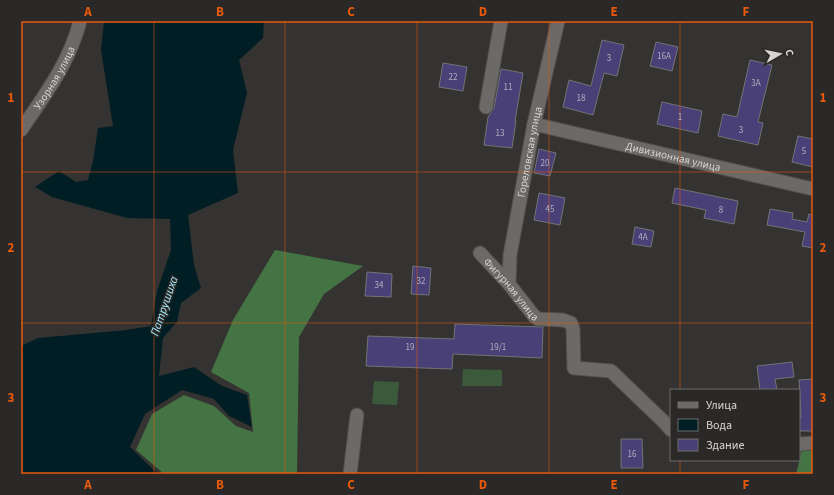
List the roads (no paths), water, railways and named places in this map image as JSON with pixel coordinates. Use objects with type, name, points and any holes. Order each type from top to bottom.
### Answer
[{"type":"street","name":"Узорная улица","points":[[21,130],[53,82],[68,56],[77,34],[80,21]]},
{"type":"street","points":[[486,107],[501,21]]},
{"type":"street","name":"Гореловская улица","points":[[509,284],[510,255],[534,124],[558,21]]},
{"type":"street","name":"Дивизионная улица","points":[[534,124],[813,189]]},
{"type":"street","name":"Фигурная улица","points":[[480,253],[509,284],[534,316],[538,319],[564,320],[571,322],[573,329],[574,368],[611,371],[670,429]]},
{"type":"street","points":[[350,474],[357,416]]},
{"type":"street","points":[[800,444],[813,443]]},
{"type":"water","name":"Патрушиха","points":[[104,21],[264,21],[263,38],[239,60],[247,93],[233,150],[238,193],[188,215],[194,265],[201,288],[181,303],[177,322],[163,338],[159,376],[194,367],[222,386],[247,395],[252,427],[229,416],[214,399],[182,390],[145,414],[130,447],[158,474],[21,474],[21,346],[38,338],[127,330],[151,326],[157,291],[171,250],[170,219],[127,218],[52,197],[35,187],[59,171],[76,182],[88,180],[93,161],[98,128],[113,126],[101,50]]}]
